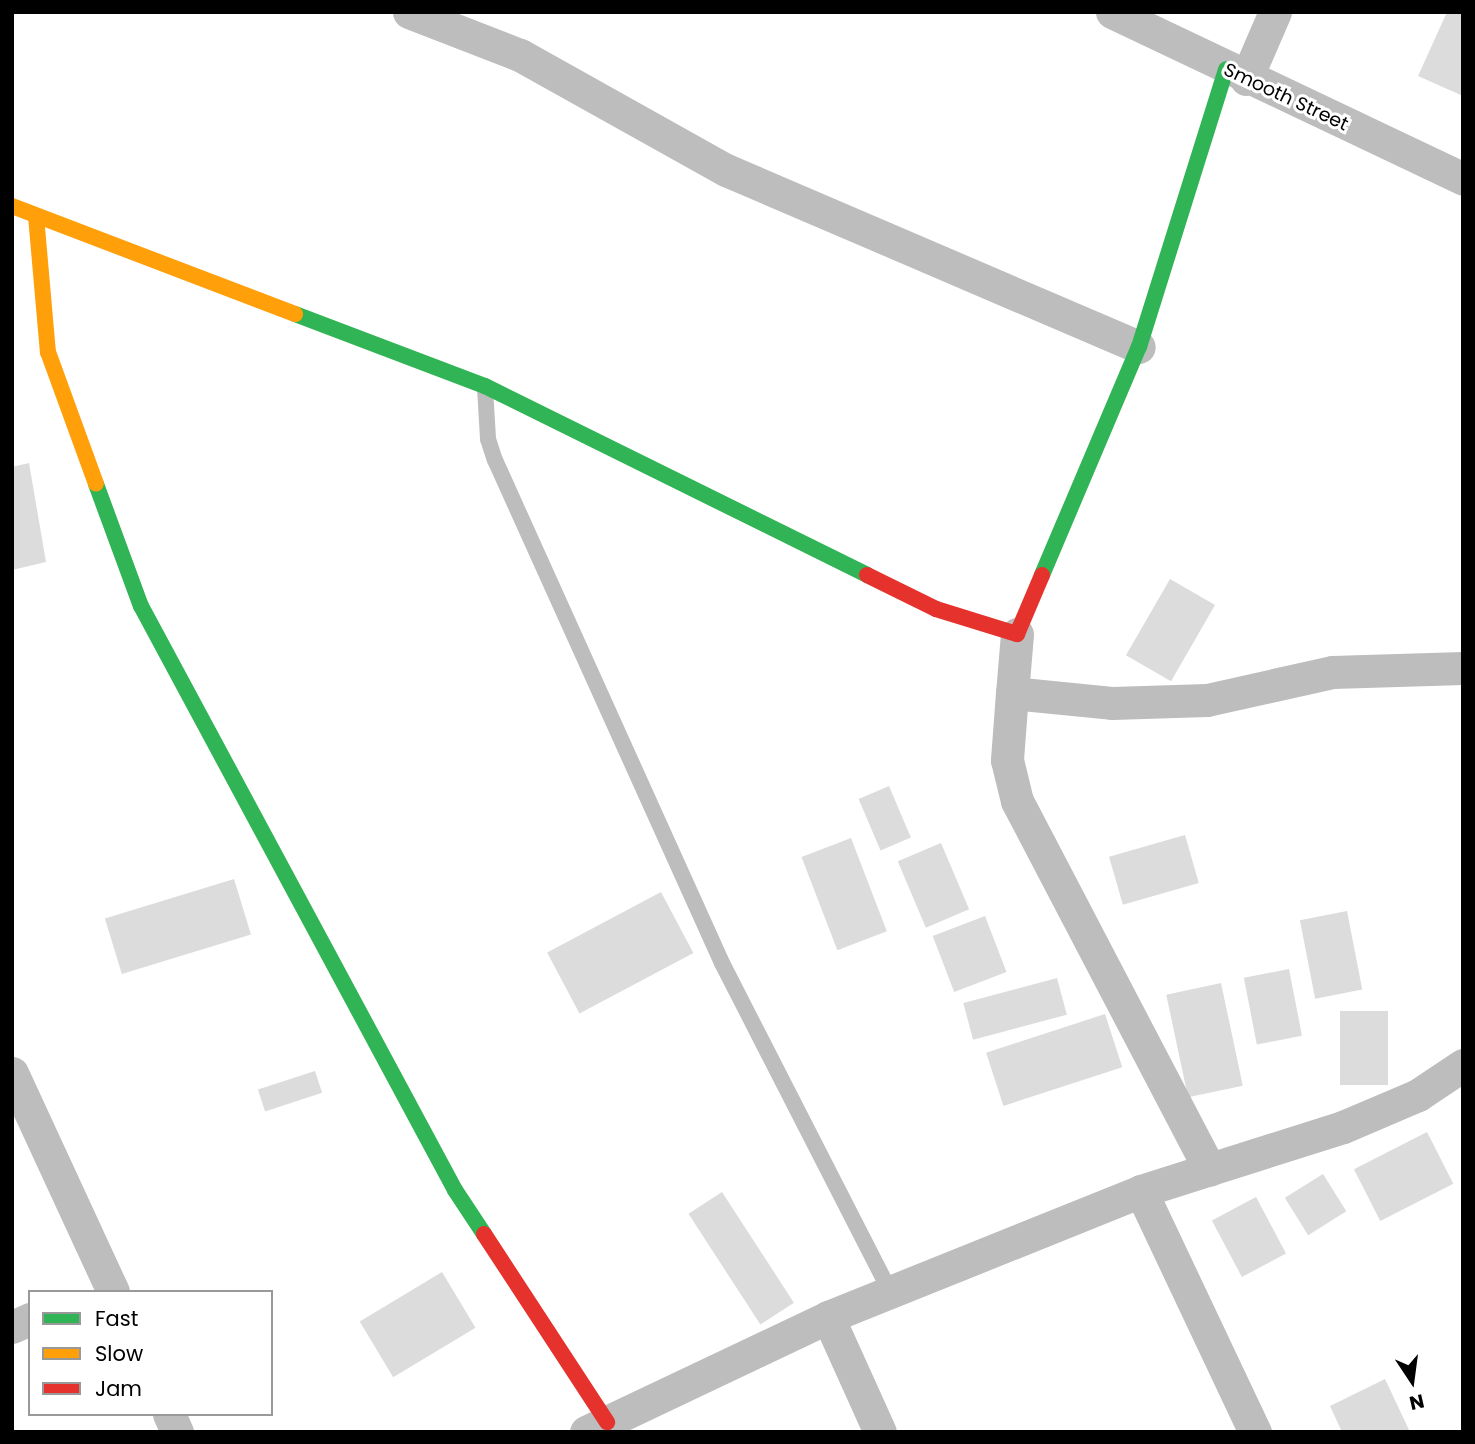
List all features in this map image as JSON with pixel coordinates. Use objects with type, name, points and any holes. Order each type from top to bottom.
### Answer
[{"type":"street","points":[[409,12],[520,55],[726,170],[1139,347]]},
{"type":"street","name":"Smooth Street","points":[[1112,12],[1236,74],[1463,178]]},
{"type":"street","points":[[1210,1170],[1017,801],[1007,760],[1017,634],[1139,347],[1236,74],[1275,12]]},
{"type":"street","points":[[12,206],[485,386],[936,609],[1017,634]]},
{"type":"street","points":[[36,216],[48,352],[141,606],[454,1190],[596,1427],[828,1317],[1141,1191],[1343,1127],[1418,1095],[1463,1065]]},
{"type":"street","points":[[1012,693],[1112,703],[1207,700],[1332,672],[1463,668]]},
{"type":"street","points":[[12,1073],[106,1290]]},
{"type":"street","points":[[1141,1191],[1255,1432]]},
{"type":"street","points":[[828,1317],[880,1432]]},
{"type":"street","points":[[12,1327],[28,1320]]},
{"type":"street","points":[[170,1416],[177,1432]]},
{"type":"lane","points":[[485,386],[488,439],[500,472],[722,963],[890,1292]]},
{"type":"building","points":[[1447,12],[1463,12],[1463,96],[1418,76]]},
{"type":"building","points":[[29,463],[46,562],[12,570],[12,467]]},
{"type":"building","points":[[1170,579],[1215,605],[1171,681],[1126,655]]},
{"type":"building","points":[[889,786],[911,838],[881,850],[859,799]]},
{"type":"building","points":[[1185,835],[1199,883],[1123,905],[1109,857]]},
{"type":"building","points":[[851,838],[887,931],[837,950],[802,857]]},
{"type":"building","points":[[941,843],[969,909],[926,928],[898,861]]},
{"type":"building","points":[[234,879],[251,934],[122,974],[105,918]]},
{"type":"building","points":[[661,892],[693,953],[579,1013],[547,953]]},
{"type":"building","points":[[1347,911],[1362,990],[1315,999],[1300,920]]},
{"type":"building","points":[[985,916],[1007,972],[954,992],[933,936]]},
{"type":"building","points":[[1289,969],[1302,1036],[1257,1045],[1244,978]]},
{"type":"building","points":[[1057,978],[1067,1015],[973,1040],[963,1003]]},
{"type":"building","points":[[1221,983],[1243,1086],[1188,1097],[1166,995]]},
{"type":"building","points":[[1340,1011],[1388,1011],[1388,1085],[1340,1085]]},
{"type":"building","points":[[1105,1014],[1122,1067],[1003,1106],[986,1053]]},
{"type":"building","points":[[315,1071],[322,1093],[265,1111],[258,1090]]},
{"type":"building","points":[[1427,1132],[1453,1184],[1380,1221],[1354,1169]]},
{"type":"building","points":[[1323,1174],[1346,1211],[1308,1235],[1285,1198]]},
{"type":"building","points":[[722,1192],[794,1303],[760,1324],[688,1214]]},
{"type":"building","points":[[1256,1197],[1286,1254],[1242,1277],[1212,1220]]},
{"type":"building","points":[[442,1272],[475,1328],[393,1377],[360,1321]]},
{"type":"building","points":[[1385,1379],[1410,1432],[1342,1432],[1330,1406]]},
{"type":"traffic: fast","points":[[1042,575],[1139,347],[1226,69]]},
{"type":"traffic: fast","points":[[295,314],[485,386],[867,575]]},
{"type":"traffic: fast","points":[[96,484],[141,606],[455,1190],[484,1234]]},
{"type":"traffic: slow","points":[[12,206],[295,314]]},
{"type":"traffic: slow","points":[[36,216],[48,352],[96,484]]},
{"type":"traffic: jam","points":[[867,575],[936,609],[1017,634],[1042,575]]},
{"type":"traffic: jam","points":[[484,1234],[607,1422]]}]
